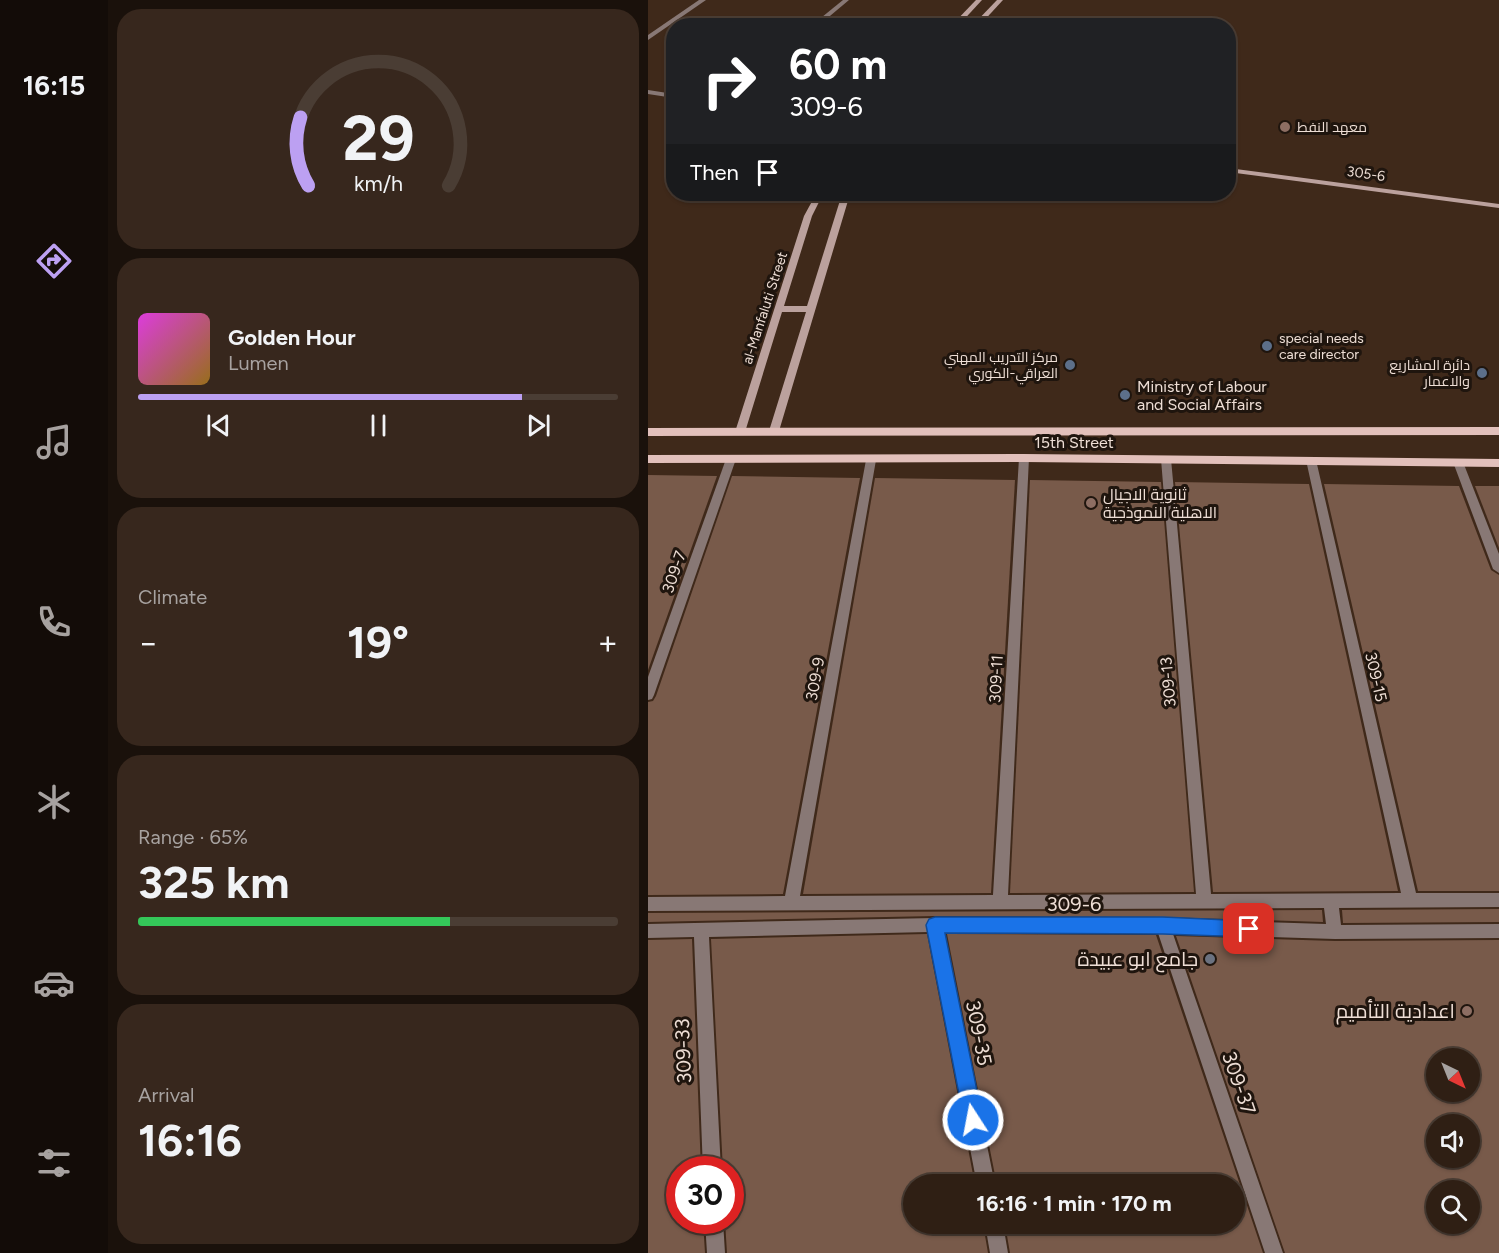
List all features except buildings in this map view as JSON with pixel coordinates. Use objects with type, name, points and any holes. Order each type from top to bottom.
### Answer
[{"type":"main road","name":"15th Street","points":[[648,432],[1499,431]]},
{"type":"main road","name":"15th Street","points":[[648,459],[1024,458],[1499,463]]},
{"type":"street","points":[[677,18],[703,0]]},
{"type":"street","points":[[824,18],[846,0]]},
{"type":"street","points":[[962,18],[980,0],[999,1]]},
{"type":"street","points":[[983,18],[999,1]]},
{"type":"street","points":[[648,38],[666,26]]},
{"type":"street","points":[[648,92],[666,95]]},
{"type":"street","name":"305-6","points":[[1236,171],[1499,206]]},
{"type":"street","name":"al-Manfaluti Street","points":[[740,432],[808,216],[816,201]]},
{"type":"street","points":[[774,431],[844,201]]},
{"type":"street","points":[[779,309],[811,309]]},
{"type":"street","name":"309-11","points":[[1000,902],[1024,458]]},
{"type":"street","name":"309-7","points":[[648,695],[731,459]]},
{"type":"street","name":"309-13","points":[[1166,459],[1204,901]]},
{"type":"street","name":"309-9","points":[[791,903],[871,460]]},
{"type":"street","name":"309-15","points":[[1311,460],[1410,900]]},
{"type":"street","points":[[1458,462],[1499,568]]},
{"type":"street","name":"309-6","points":[[648,904],[1499,900]]},
{"type":"street","points":[[1330,901],[1335,932]]},
{"type":"street","name":"309-6","points":[[648,931],[935,925],[1163,926],[1335,932],[1499,931]]},
{"type":"street","name":"309-35","points":[[935,925],[984,1174]]},
{"type":"street","name":"309-37","points":[[1163,926],[1274,1253]]},
{"type":"street","name":"309-33","points":[[701,930],[711,1156]]},
{"type":"street","points":[[715,1234],[716,1253]]},
{"type":"street","points":[[996,1234],[999,1253]]},
{"type":"place","name":"معهد النفط","points":[[1285,127]]},
{"type":"place","name":"special needs care director","points":[[1267,346]]},
{"type":"place","name":"مركز التدريب المهني العراقي-الكوري","points":[[1070,365]]},
{"type":"place","name":"دائرة المشاريع والاعمار","points":[[1482,373]]},
{"type":"place","name":"Ministry of Labour and Social Affairs","points":[[1125,395]]},
{"type":"place","name":"ثانوية الاجيال الاهلية النموذجية","points":[[1091,503]]},
{"type":"place","name":"جامع ابو عبيدة","points":[[1210,959]]},
{"type":"place","name":"اعدادية التأميم","points":[[1467,1011]]},
{"type":"route","points":[[973,1120],[935,925],[1163,926],[1249,929]]}]
